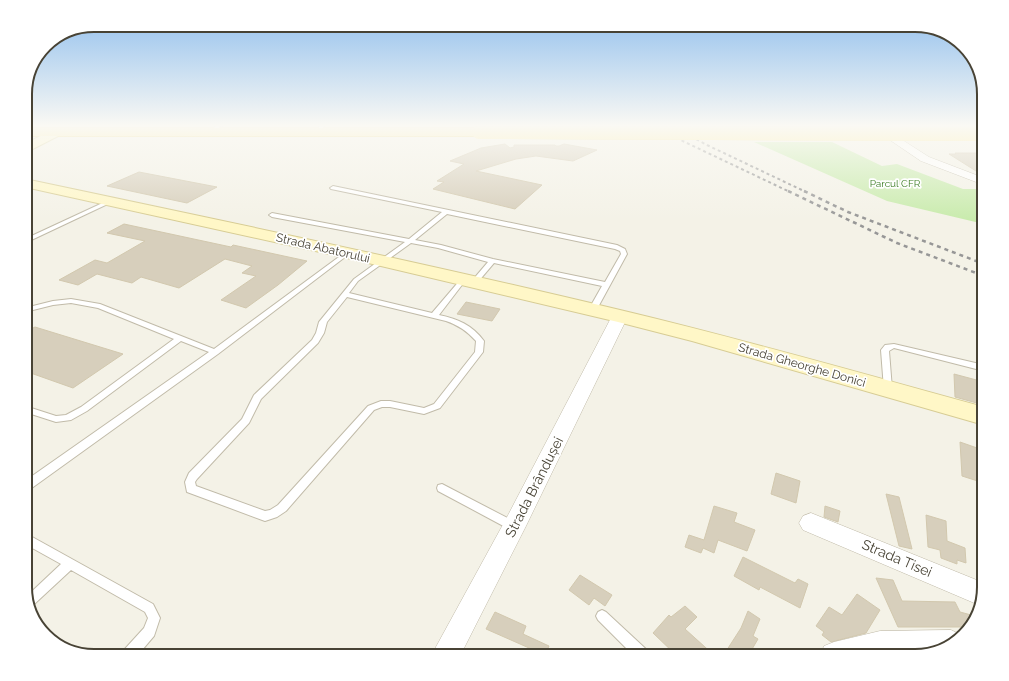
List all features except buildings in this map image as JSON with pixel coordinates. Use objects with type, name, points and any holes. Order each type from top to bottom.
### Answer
[{"type":"street","points":[[921,157],[977,180]]},
{"type":"street","points":[[936,157],[970,177]]},
{"type":"street","name":"Strada Abatorului","points":[[32,184],[347,253],[620,316]]},
{"type":"street","name":"Strada Gheorghe Donici","points":[[620,316],[700,336],[977,414]]},
{"type":"street","name":"Strada Brândușei","points":[[449,649],[514,526],[620,316]]},
{"type":"street","name":"Strada Tisei","points":[[811,523],[977,592]]},
{"type":"street","points":[[863,649],[880,645],[940,644]]},
{"type":"lane","points":[[333,188],[617,247],[623,250],[624,254],[593,309]]},
{"type":"lane","points":[[32,238],[111,201]]},
{"type":"lane","points":[[344,294],[461,323],[472,330],[480,341],[479,352],[437,406],[424,411],[390,404],[381,404],[371,408],[282,508],[273,514],[264,516],[192,489],[190,482],[193,476],[246,421],[257,397],[315,341],[320,333],[323,322],[344,294],[356,280],[411,240],[447,211]]},
{"type":"lane","points":[[272,215],[411,240],[492,261],[607,285]]},
{"type":"lane","points":[[32,481],[215,352],[347,253]]},
{"type":"lane","points":[[434,316],[469,281],[492,261]]},
{"type":"lane","points":[[32,308],[53,303],[71,301],[100,306],[215,352]]},
{"type":"lane","points":[[32,411],[56,418],[68,418],[84,409],[180,338]]},
{"type":"lane","points":[[888,389],[885,350],[888,347],[894,346],[977,366]]},
{"type":"lane","points":[[442,488],[514,526]]},
{"type":"lane","points":[[32,542],[149,608],[154,618],[149,632],[134,649]]},
{"type":"lane","points":[[33,598],[70,564]]},
{"type":"lane","points":[[602,616],[636,649]]},
{"type":"green space","name":"Parcul CFR","points":[[787,157],[863,157],[882,166],[897,164],[963,189],[977,189],[977,222],[887,201]]},
{"type":"railway","points":[[716,157],[790,192]]},
{"type":"railway","points":[[732,157],[806,192]]},
{"type":"railway","points":[[788,191],[897,243],[977,273]]},
{"type":"railway","points":[[804,191],[848,212],[977,261]]}]
